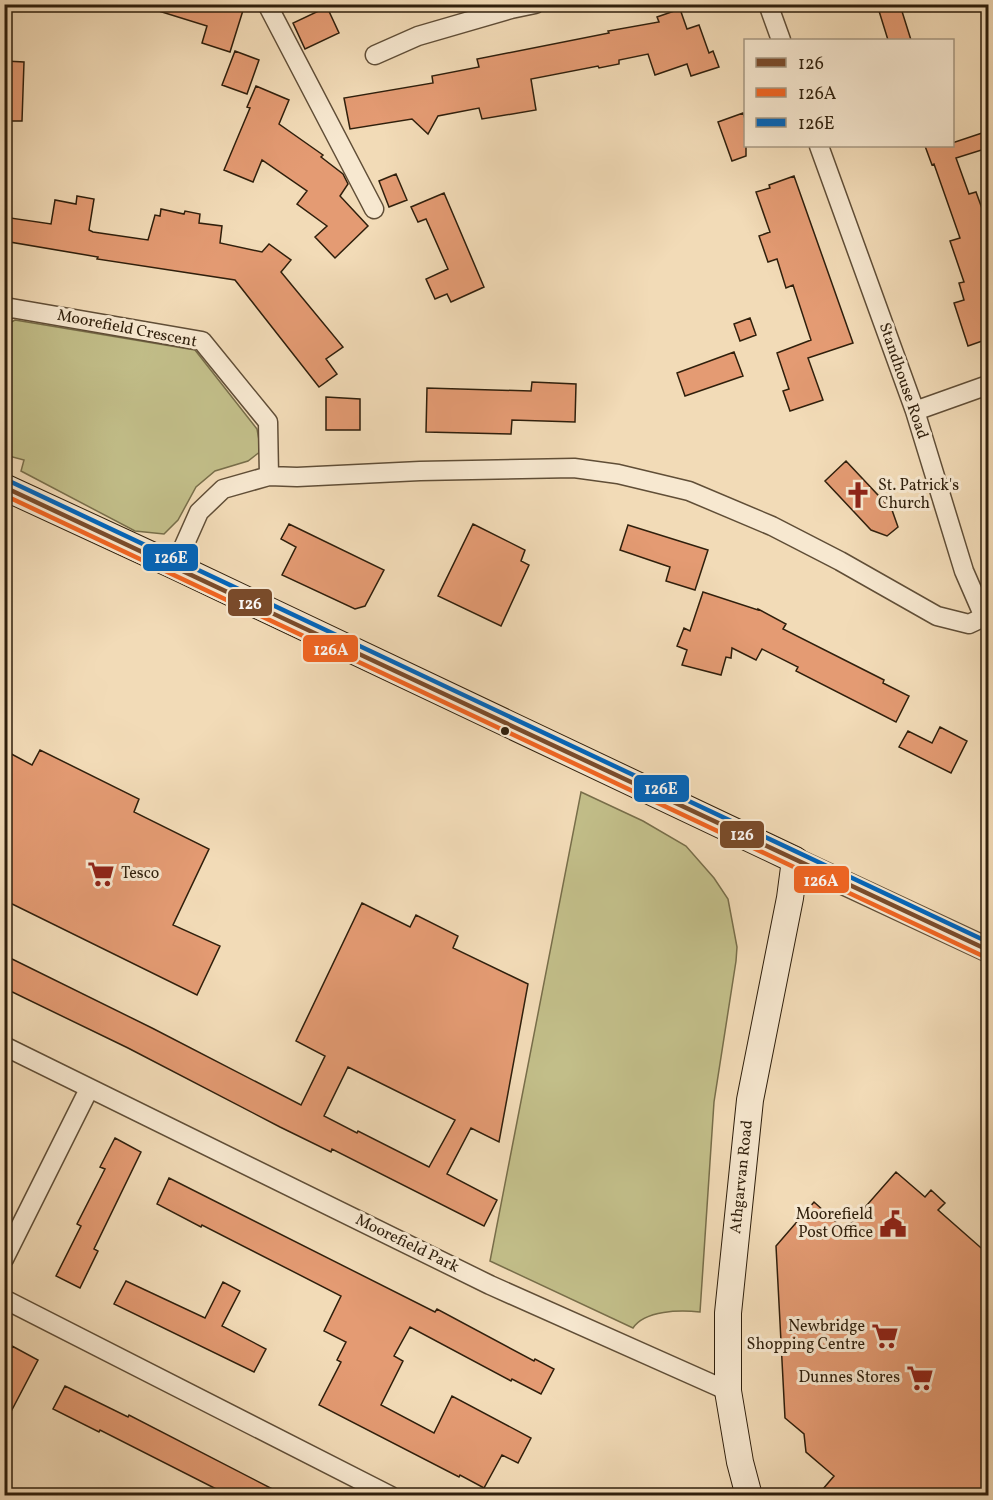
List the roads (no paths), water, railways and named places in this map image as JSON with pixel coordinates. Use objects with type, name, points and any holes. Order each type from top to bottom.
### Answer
[{"type":"main road","points":[[4,487],[176,566],[795,860]]},
{"type":"main road","name":"Athgarvan Road","points":[[749,1496],[740,1462],[728,1391],[728,1313],[750,1100],[790,898],[795,860]]},
{"type":"street","points":[[267,4],[374,209]]},
{"type":"street","points":[[375,55],[418,36],[535,4]]},
{"type":"street","points":[[768,4],[781,39]]},
{"type":"street","name":"Standhouse Road","points":[[819,147],[915,411],[964,571],[986,619]]},
{"type":"street","name":"Moorefield Crescent","points":[[4,312],[11,308],[202,341],[268,422],[269,476]]},
{"type":"street","points":[[915,411],[988,385]]},
{"type":"street","points":[[176,566],[199,512],[223,489],[269,476],[574,468],[618,474],[689,491],[772,526],[840,561],[937,616],[969,624],[986,619]]},
{"type":"street","points":[[795,860],[988,950]]},
{"type":"street","name":"Moorefield Park","points":[[4,1046],[490,1285],[728,1391]]},
{"type":"street","points":[[4,1259],[89,1089]]},
{"type":"street","points":[[4,1299],[391,1496]]},
{"type":"place","name":"St. Patrick's Church","points":[[858,495]]},
{"type":"place","name":"Tesco","points":[[101,874]]},
{"type":"place","name":"Moorefield Post Office","points":[[893,1224]]},
{"type":"place","name":"Newbridge Shopping Centre","points":[[885,1336]]},
{"type":"place","name":"Dunnes Stores","points":[[920,1378]]}]
